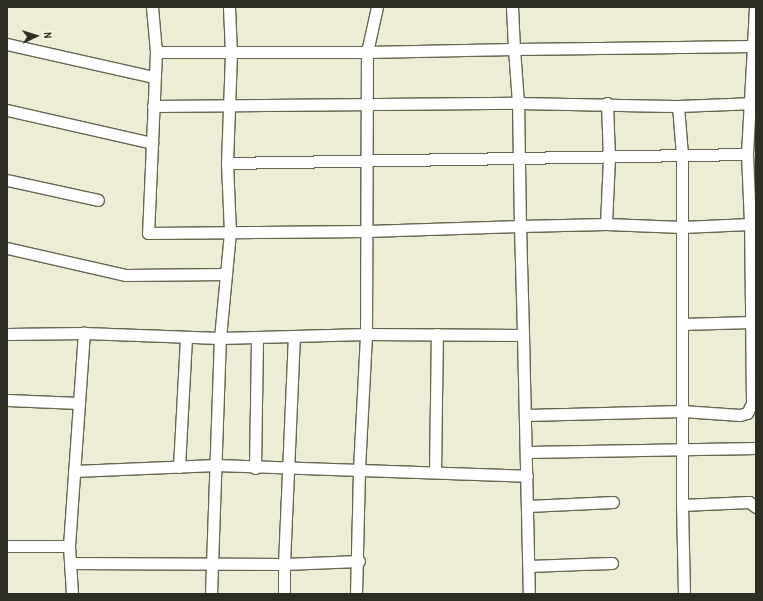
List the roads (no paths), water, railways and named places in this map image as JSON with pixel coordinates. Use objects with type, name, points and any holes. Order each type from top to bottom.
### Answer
[{"type":"street","points":[[152,7],[156,52],[148,233],[366,231],[606,224],[682,227],[753,224]]},
{"type":"street","points":[[211,594],[220,338],[230,232],[227,163],[231,53],[229,7]]},
{"type":"street","points":[[356,594],[359,561],[359,468],[366,334],[368,159],[367,52],[377,7]]},
{"type":"street","points":[[512,7],[518,103],[523,335],[527,415],[529,594]]},
{"type":"street","points":[[527,415],[682,411],[740,415],[750,410],[753,224],[747,154],[754,103],[755,7]]},
{"type":"street","points":[[7,44],[154,77]]},
{"type":"street","points":[[156,52],[367,52],[754,46]]},
{"type":"street","points":[[153,106],[228,104],[607,103],[678,106],[754,103]]},
{"type":"street","points":[[606,224],[609,158],[607,103]]},
{"type":"street","points":[[678,106],[682,155],[682,505],[684,594]]},
{"type":"street","points":[[7,110],[152,143]]},
{"type":"street","points":[[227,163],[368,159],[609,158],[747,154]]},
{"type":"street","points":[[7,180],[98,200]]},
{"type":"street","points":[[7,248],[126,275],[226,274]]},
{"type":"street","points":[[682,324],[752,322]]},
{"type":"street","points":[[7,334],[84,333],[220,338],[366,334],[523,335]]},
{"type":"street","points":[[72,594],[69,546],[84,333]]},
{"type":"street","points":[[435,472],[437,334]]},
{"type":"street","points":[[284,594],[294,336]]},
{"type":"street","points":[[179,467],[186,337]]},
{"type":"street","points":[[255,468],[257,337]]},
{"type":"street","points":[[7,400],[79,403]]},
{"type":"street","points":[[527,452],[682,451],[756,448]]},
{"type":"street","points":[[74,471],[216,465],[255,468],[289,466],[359,468],[528,476]]},
{"type":"street","points":[[528,506],[613,502]]},
{"type":"street","points":[[682,505],[749,502],[756,507]]},
{"type":"street","points":[[7,546],[69,546]]},
{"type":"street","points":[[70,564],[212,562],[284,564],[359,561]]},
{"type":"street","points":[[529,566],[612,563]]}]
